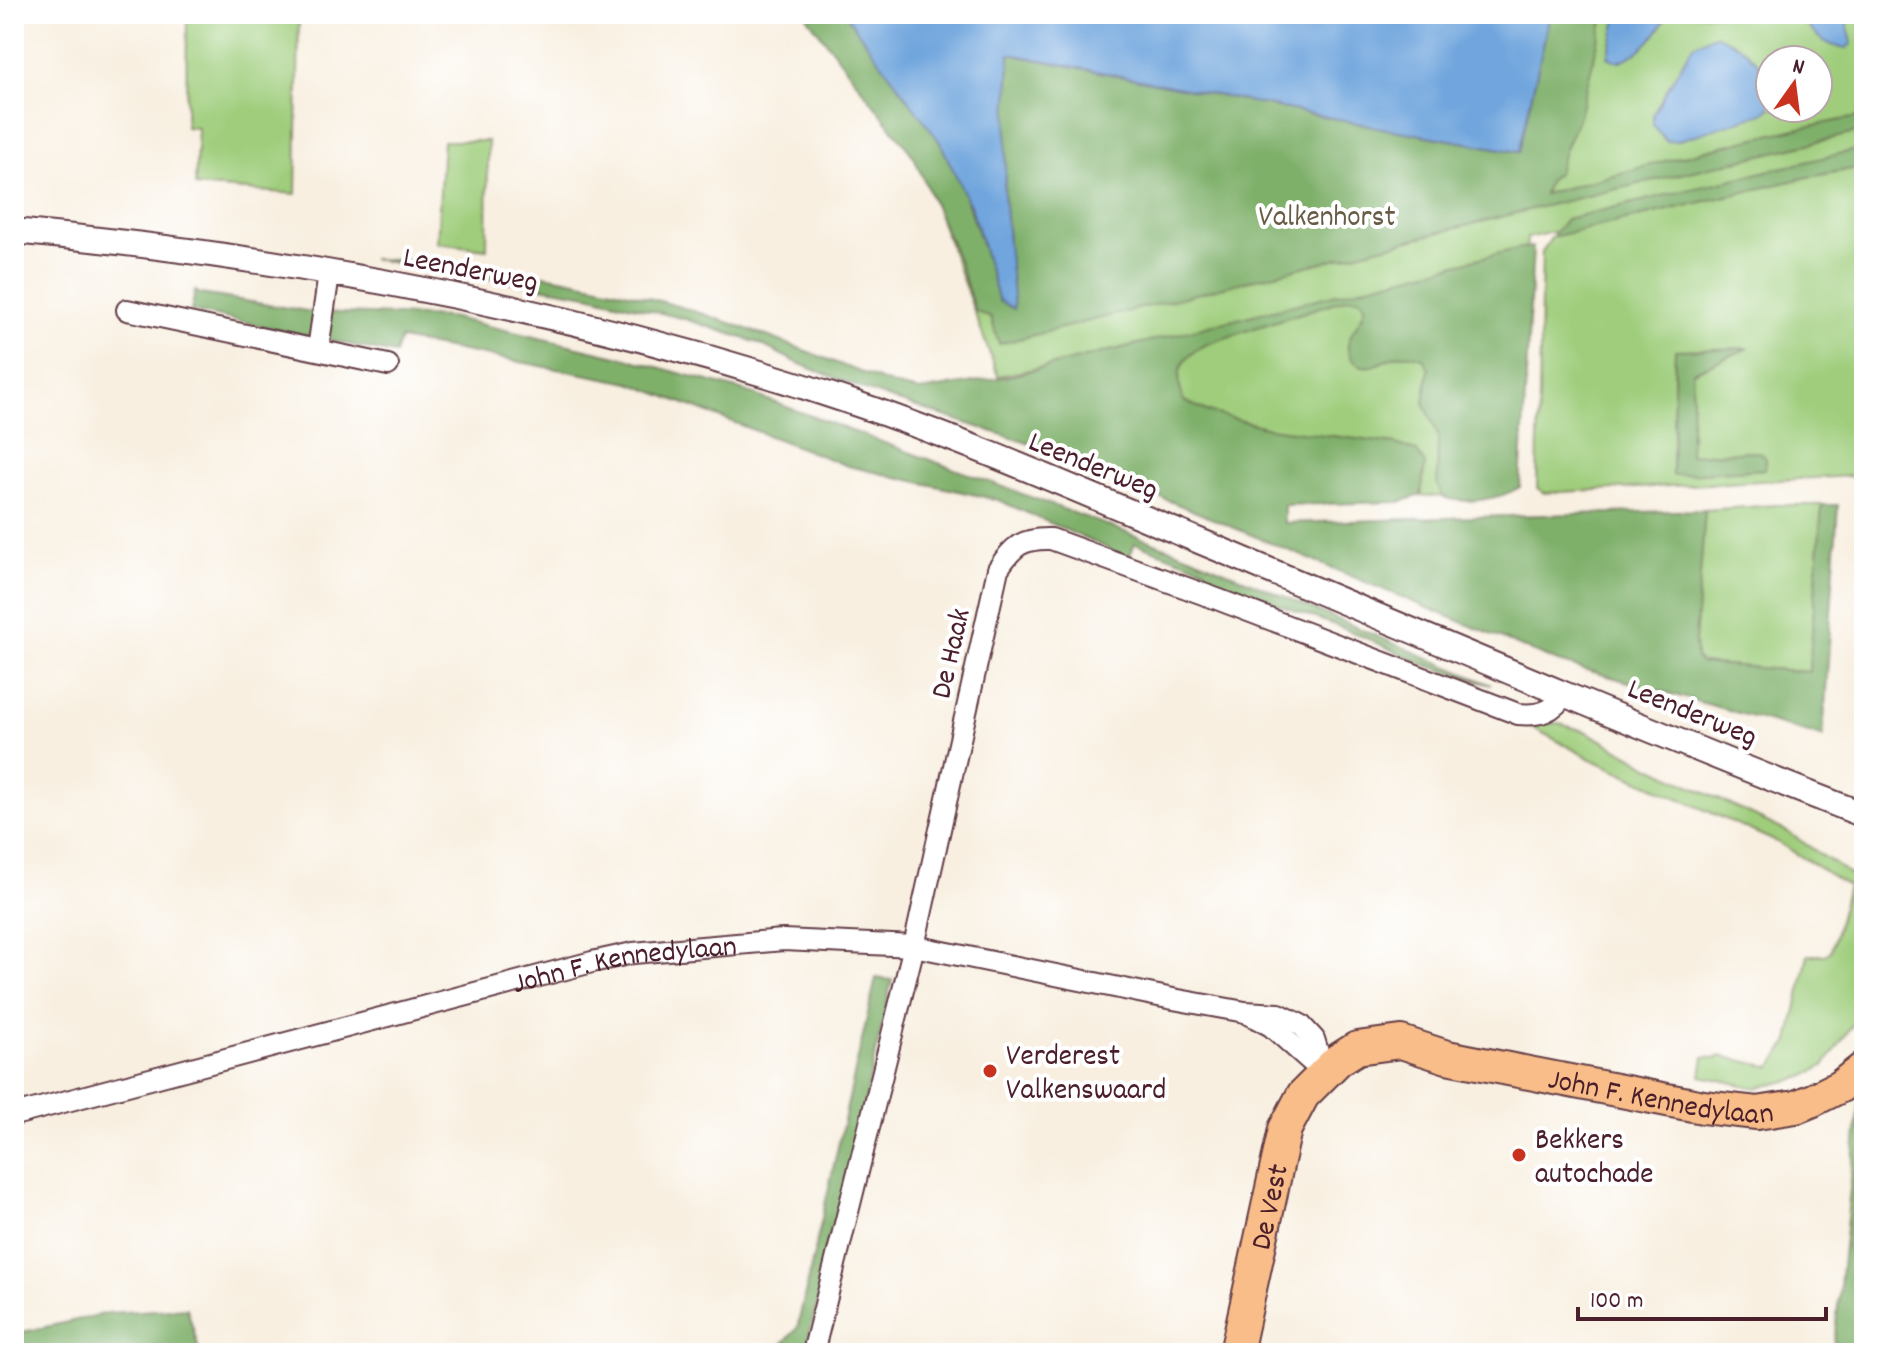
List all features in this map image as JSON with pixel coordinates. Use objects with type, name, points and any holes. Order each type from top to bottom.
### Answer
[{"type":"main road","name":"John F. Kennedylaan","points":[[1325,1074],[1348,1052],[1376,1043],[1401,1042],[1447,1057],[1703,1107],[1757,1113],[1796,1107],[1813,1100],[1841,1086],[1864,1068]]},
{"type":"main road","name":"De Vest","points":[[1236,1353],[1285,1129],[1303,1095],[1325,1074]]},
{"type":"street","name":"Leenderweg","points":[[14,231],[184,250],[554,316],[858,404],[1073,489],[1565,693],[1816,790],[1864,815]]},
{"type":"street","points":[[318,349],[329,274]]},
{"type":"street","points":[[127,310],[388,365]]},
{"type":"street","name":"De Haak","points":[[813,1353],[914,946],[998,569],[1012,549],[1025,542],[1051,539],[1518,714],[1545,712],[1556,707],[1565,693]]},
{"type":"street","name":"Leenderweg","points":[[1816,790],[1864,830]]},
{"type":"street","name":"John F. Kennedylaan","points":[[14,1115],[562,969],[633,953],[783,940],[914,946],[1245,1012],[1271,1026],[1325,1074]]},
{"type":"green space","points":[[187,14],[299,14],[296,194],[195,186],[198,128],[186,127]]},
{"type":"green space","points":[[805,14],[845,14],[929,124],[962,188],[999,301],[1013,308],[1004,195],[1010,54],[1519,152],[1550,14],[1605,14],[1579,117],[1558,172],[1549,180],[1544,194],[1703,151],[1864,116],[1864,131],[1532,209],[999,344],[991,318],[975,311],[959,262],[914,157]]},
{"type":"green space","name":"Valkenhorst","points":[[809,14],[1864,14],[1864,159],[1527,238],[1511,485],[1440,491],[1443,497],[1421,495],[1422,492],[1169,452],[1172,342],[998,376],[916,154]]},
{"type":"green space","points":[[443,141],[488,141],[487,249],[437,243]]},
{"type":"green space","points":[[1864,148],[1864,167],[1808,177],[1552,237],[1566,219]]},
{"type":"green space","points":[[1864,167],[1864,498],[1860,498],[1852,476],[1544,493],[1537,488],[1542,252],[1552,237],[1808,177]],"holes":[[[1675,350],[1692,372],[1690,456],[1750,451],[1672,474]]]},
{"type":"green space","points":[[1533,247],[1520,487],[1512,491],[1472,501],[1443,497],[1437,484],[1438,435],[1424,402],[1429,369],[1423,358],[1410,355],[1397,356],[1366,367],[1353,360],[1348,345],[1365,304],[1359,298],[1348,298],[1199,348],[1186,360],[1180,373],[1184,401],[1209,412],[1269,428],[1396,444],[1416,451],[1425,464],[1421,495],[1400,502],[1284,505],[1284,523],[1705,510],[1695,641],[1696,658],[1700,663],[1809,672],[1822,505],[1838,505],[1823,737],[1558,662],[1037,446],[876,394],[800,364],[758,343],[685,319],[588,295],[372,259],[484,266],[558,277],[631,293],[725,321],[896,386],[920,391],[1010,376]]},
{"type":"green space","points":[[195,291],[313,312],[449,317],[621,357],[741,390],[1190,556],[1491,685],[1426,665],[1348,630],[1210,580],[1207,586],[1201,584],[1206,569],[1135,543],[1129,558],[998,500],[848,466],[630,383],[400,339],[395,354],[191,311]]},
{"type":"green space","points":[[1748,348],[1693,372],[1690,455],[1761,453],[1765,458],[1765,469],[1672,475],[1675,350]]},
{"type":"green space","points":[[1822,505],[1809,672],[1700,663],[1696,658],[1695,641],[1705,510]]},
{"type":"green space","points":[[1556,723],[1585,731],[1651,767],[1788,832],[1864,884],[1864,999],[1859,1015],[1825,1065],[1804,1077],[1757,1088],[1701,1076],[1704,1057],[1721,1056],[1771,1067],[1789,1041],[1808,955],[1825,955],[1831,951],[1848,886],[1779,843],[1591,759],[1528,725]]},
{"type":"green space","points":[[876,978],[892,980],[805,1353],[773,1353],[797,1329]]},
{"type":"green space","points":[[1864,1100],[1864,1353],[1833,1353],[1859,1103]]},
{"type":"green space","points":[[187,1308],[200,1353],[14,1353],[14,1334],[108,1313]]},
{"type":"water","points":[[845,14],[1550,14],[1519,152],[1010,54],[1004,195],[1014,309],[999,301],[971,208],[940,142]]},
{"type":"water","points":[[1618,14],[1667,14],[1648,43],[1618,62],[1608,57]]},
{"type":"water","points":[[1800,14],[1845,14],[1852,43],[1846,49],[1838,47],[1825,41]]},
{"type":"water","points":[[1714,35],[1738,46],[1754,59],[1754,116],[1677,141],[1666,141],[1653,125],[1653,114],[1693,45]]},
{"type":"place","name":"Verderest Valkenswaard","points":[[990,1071]]},
{"type":"place","name":"Bekkers autochade","points":[[1519,1155]]}]
